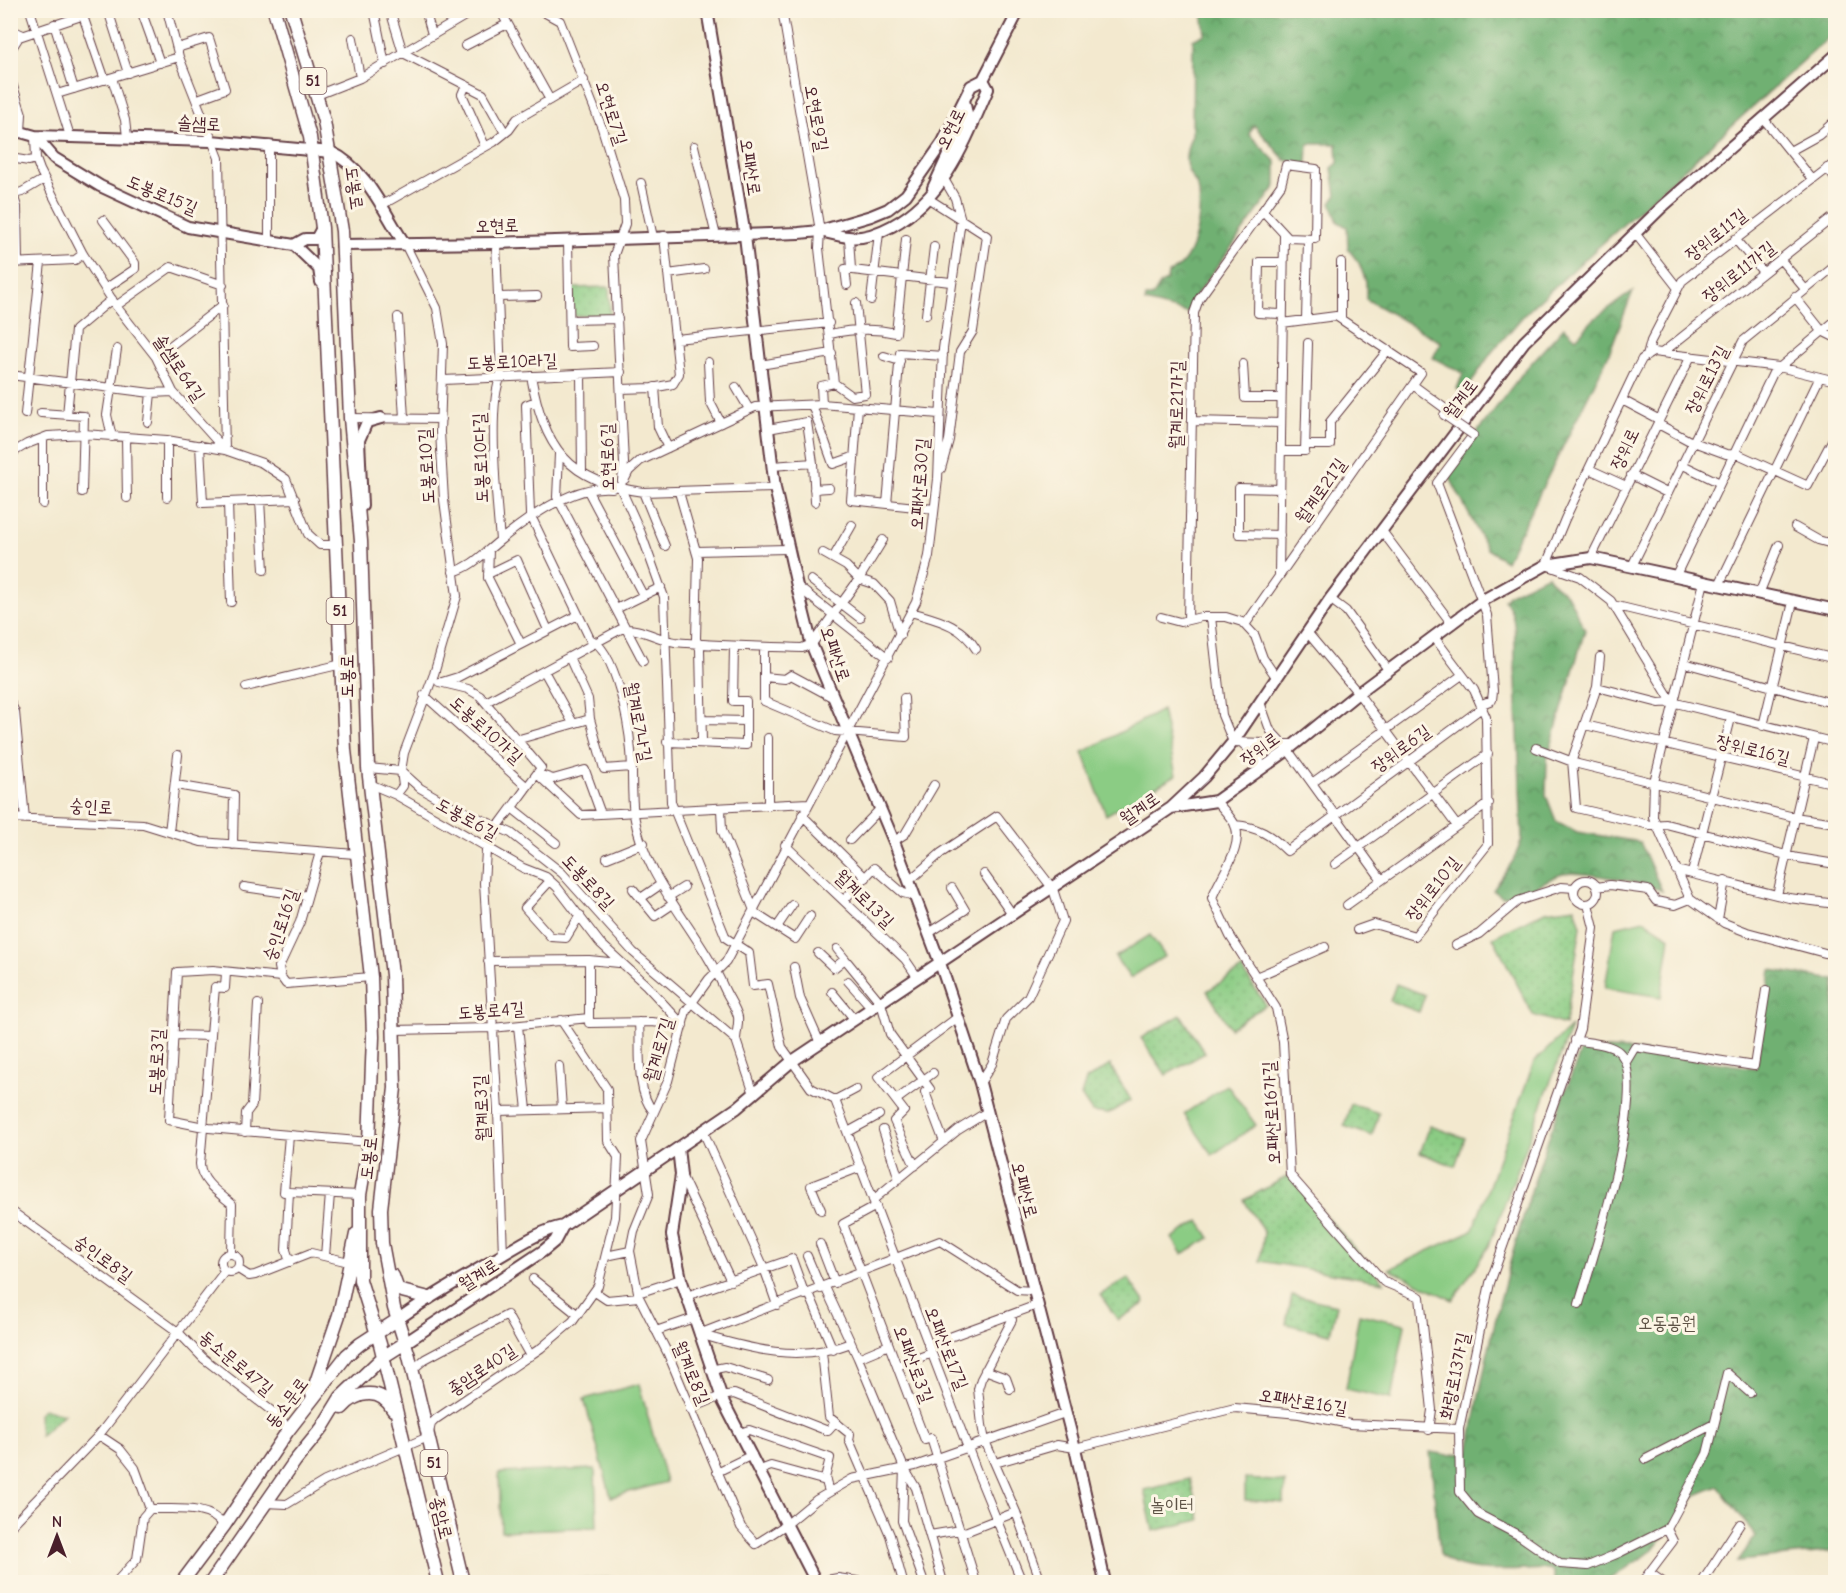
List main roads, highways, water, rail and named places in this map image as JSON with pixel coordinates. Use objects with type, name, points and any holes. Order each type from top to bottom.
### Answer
[{"type":"main road","name":"도봉로","points":[[274,10],[312,149],[322,228],[323,289],[338,545],[345,750],[355,854],[371,977],[373,1037],[369,1142],[360,1195],[360,1280],[383,1357]]},
{"type":"main road","name":"도봉로","points":[[291,10],[317,95],[331,152],[342,246],[350,418],[361,533],[368,768],[392,975],[396,1088],[381,1209],[382,1243],[397,1320],[405,1343]]},
{"type":"main road","name":"오패산로","points":[[708,10],[745,236],[775,488],[797,586],[812,644],[846,732],[909,880],[940,963],[980,1083],[1075,1448],[1105,1582]]},
{"type":"main road","name":"오현로","points":[[342,246],[745,236],[820,231],[871,216],[888,209],[906,195],[943,142],[971,86],[983,80],[1019,10]]},
{"type":"main road","name":"월계로","points":[[397,1320],[429,1298],[503,1255],[549,1229],[563,1226],[703,1131],[754,1094],[791,1062],[1171,808],[1238,743],[1260,702],[1330,599],[1524,342],[1635,233],[1836,55]]},
{"type":"main road","name":"오현로","points":[[820,231],[849,238],[879,233],[908,218],[929,200],[962,149],[988,89],[983,80]]},
{"type":"main road","points":[[929,200],[939,172],[967,114],[964,100]]},
{"type":"main road","name":"솔샘로","points":[[16,130],[35,136],[211,141],[331,152]]},
{"type":"main road","name":"도봉로15길","points":[[35,136],[54,158],[100,186],[188,227],[294,245]]},
{"type":"main road","name":"도봉로10길","points":[[331,152],[356,169],[405,244]]},
{"type":"main road","points":[[322,228],[316,239],[305,239],[294,245],[318,269],[323,289]]},
{"type":"main road","points":[[361,533],[363,496],[359,440],[367,422],[381,418]]},
{"type":"main road","name":"장위로","points":[[1171,808],[1216,801],[1483,600],[1546,565],[1591,558],[1836,610]]},
{"type":"main road","points":[[678,1148],[681,1175],[672,1235],[681,1279],[710,1370],[721,1396],[816,1582]]},
{"type":"main road","points":[[381,1209],[398,1290],[429,1298]]},
{"type":"main road","points":[[308,1405],[339,1315],[360,1216]]},
{"type":"main road","name":"월계로","points":[[405,1343],[543,1251],[555,1241],[563,1226]]},
{"type":"main road","name":"동소문로","points":[[182,1582],[224,1526],[287,1432],[348,1355],[397,1320]]},
{"type":"main road","points":[[211,1582],[265,1503],[322,1428],[341,1397],[383,1357],[405,1343]]},
{"type":"main road","name":"종암로","points":[[405,1343],[463,1582]]},
{"type":"main road","name":"종암로","points":[[383,1357],[438,1582]]},
{"type":"main road","points":[[322,1428],[350,1398],[361,1394],[382,1397],[396,1415]]},
{"type":"park label","name":"오동공원","points":[[1667,1323]]},
{"type":"park label","name":"놀이터","points":[[1172,1505]]}]
